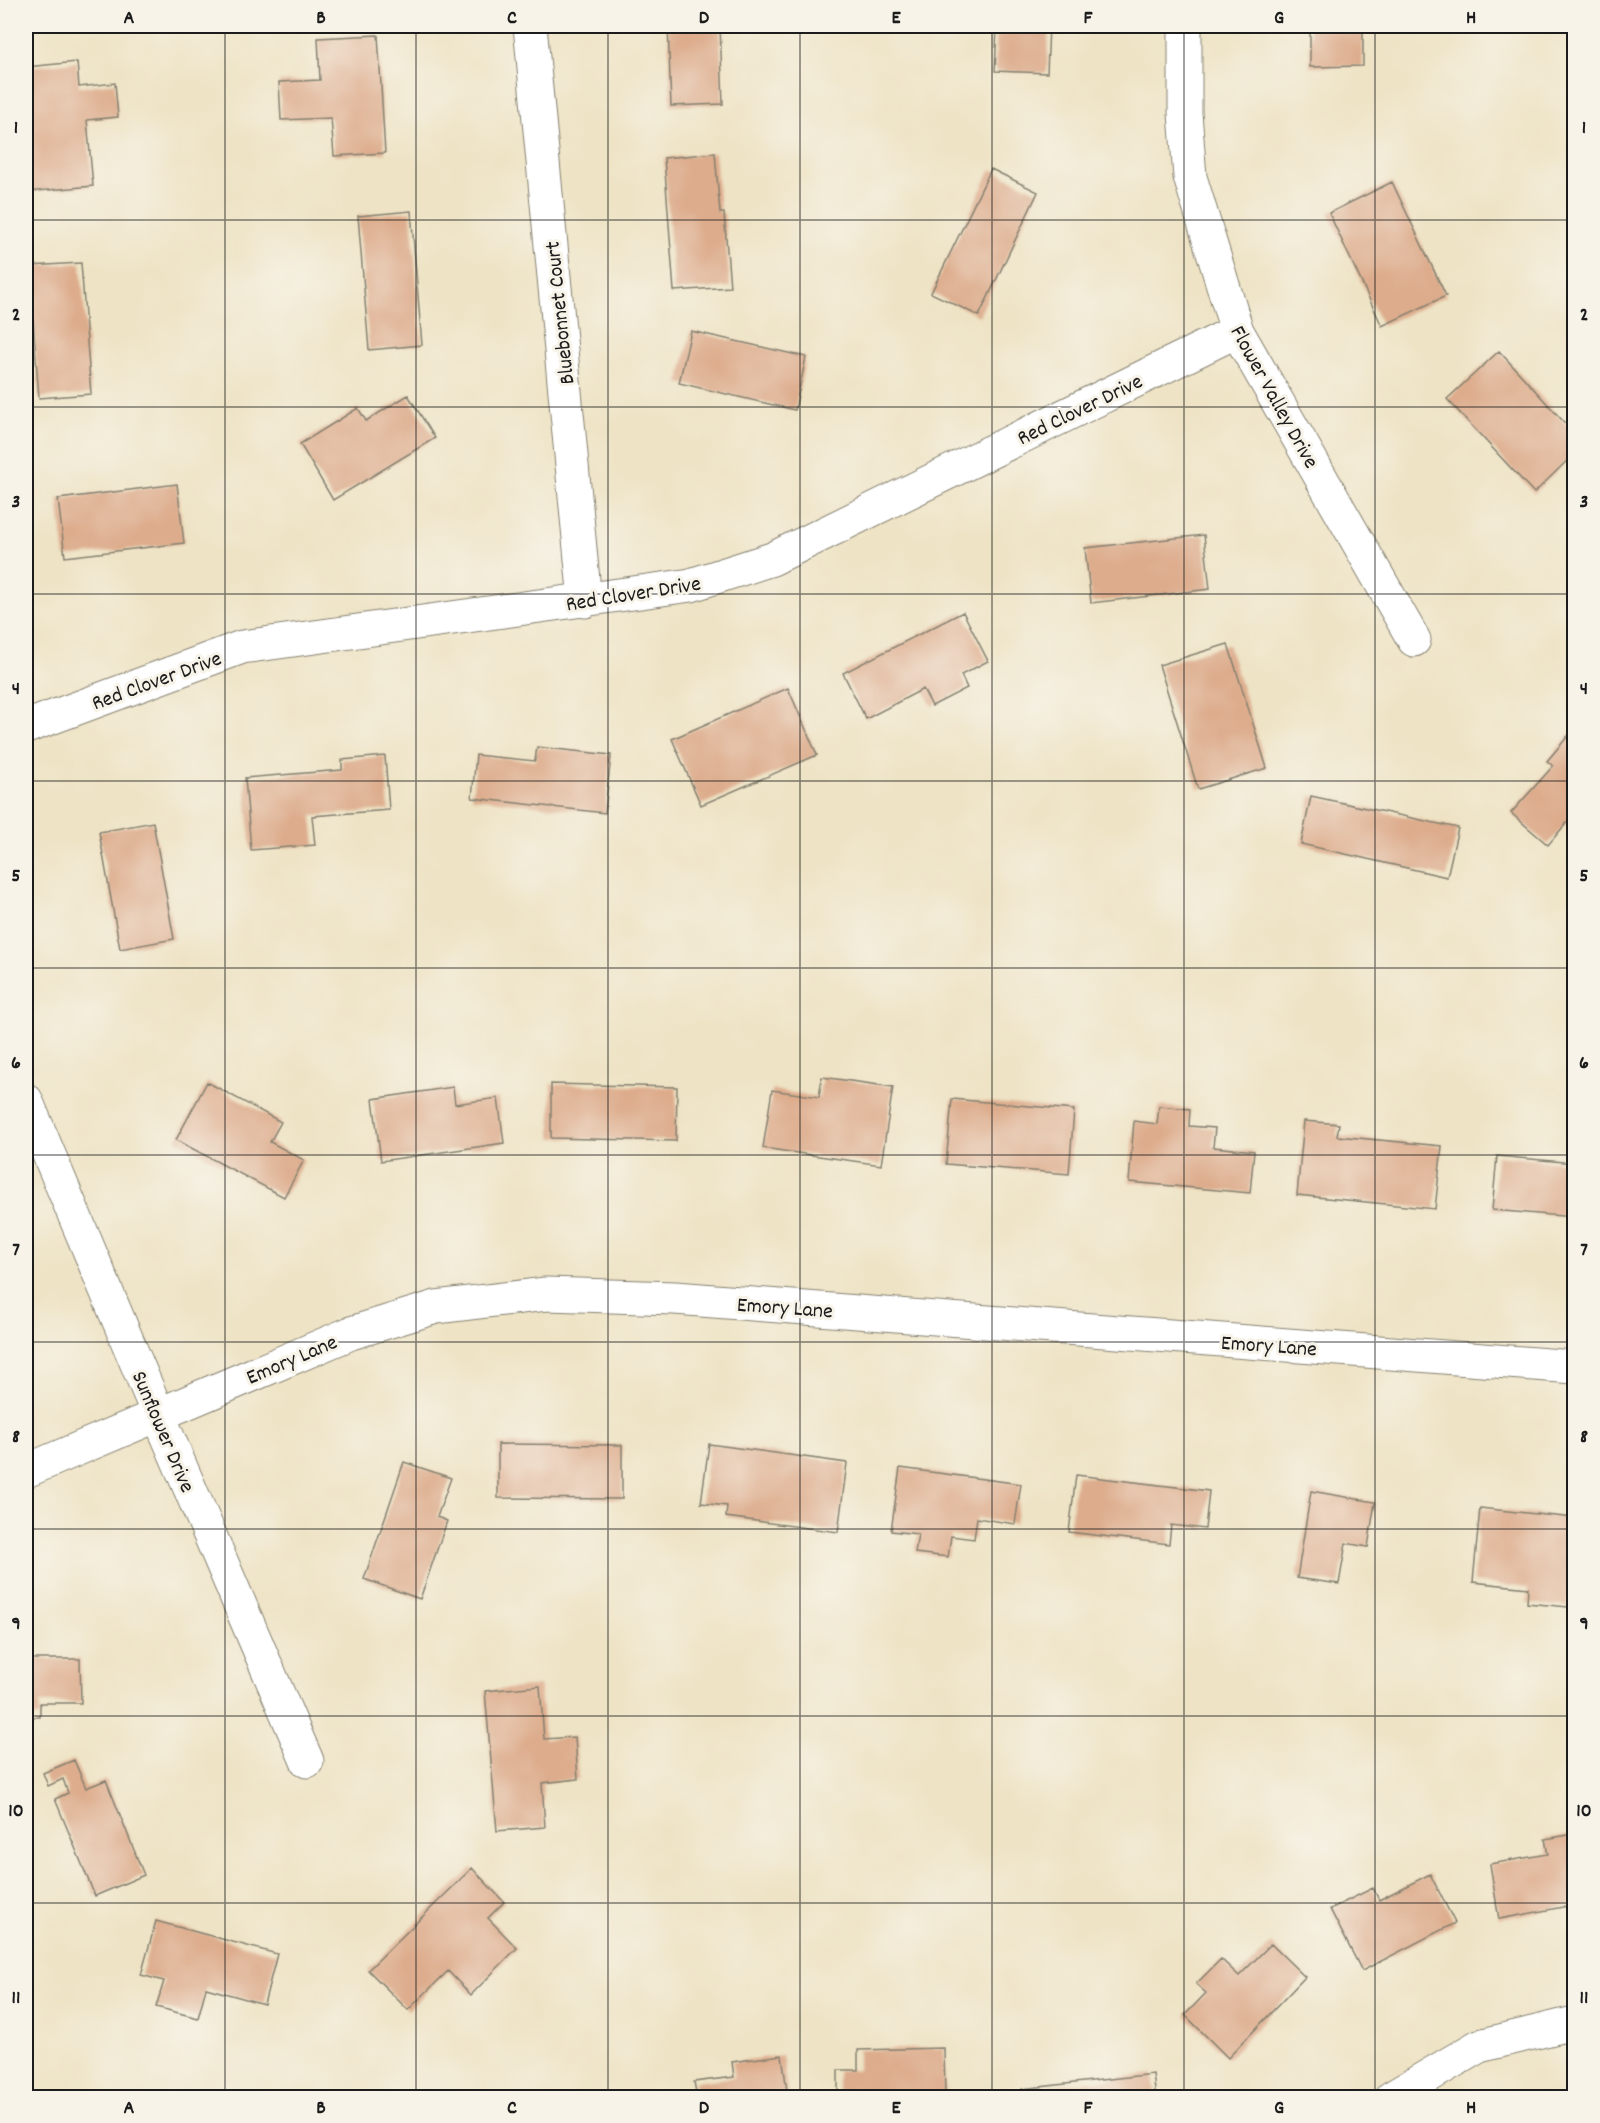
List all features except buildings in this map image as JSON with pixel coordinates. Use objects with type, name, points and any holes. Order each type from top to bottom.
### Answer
[{"type":"street","name":"Bluebonnet Court","points":[[530,26],[585,601]]},
{"type":"street","name":"Flower Valley Drive","points":[[1185,26],[1185,113],[1190,177],[1237,331],[1414,640]]},
{"type":"street","name":"Red Clover Drive","points":[[26,727],[242,647],[691,585],[772,559],[1237,331]]},
{"type":"street","name":"Sunflower Drive","points":[[26,1100],[307,1761]]},
{"type":"street","name":"Emory Lane","points":[[26,1471],[351,1333],[436,1307],[546,1294],[675,1298],[1575,1367]]},
{"type":"street","points":[[1391,2097],[1479,2046],[1575,2023]]}]
